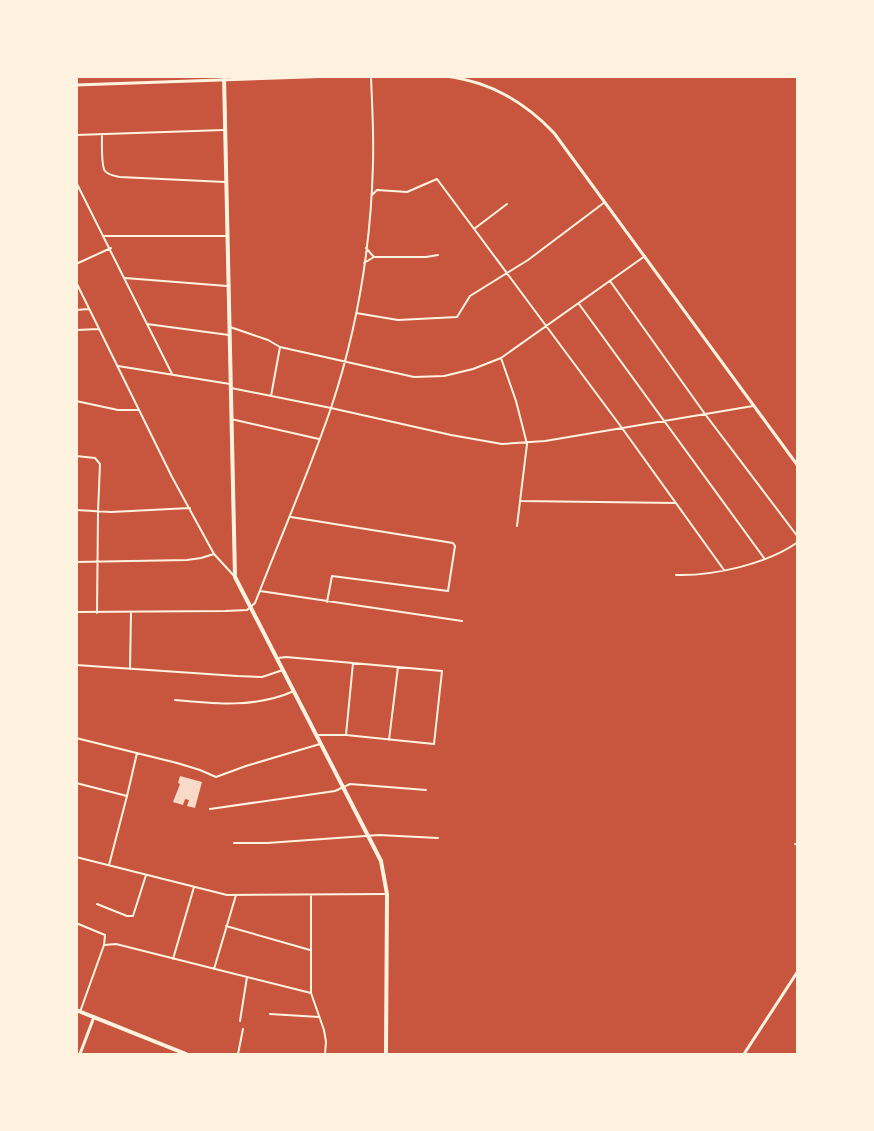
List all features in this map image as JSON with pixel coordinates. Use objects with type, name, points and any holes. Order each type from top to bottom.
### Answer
[{"type":"main road","points":[[224,78],[235,577],[381,861],[387,894],[386,1054]]},
{"type":"main road","points":[[78,1011],[186,1054]]},
{"type":"street","points":[[76,85],[224,78],[335,76]]},
{"type":"street","points":[[76,612],[225,611],[251,608],[255,603],[291,517],[331,408],[356,313],[366,248],[373,163],[371,76]]},
{"type":"street","points":[[445,76],[478,82],[494,89],[530,110],[554,133],[798,466]]},
{"type":"street","points":[[76,135],[225,130]]},
{"type":"street","points":[[102,135],[104,166],[106,172],[110,174],[120,177],[225,182]]},
{"type":"street","points":[[371,186],[377,190],[407,192],[437,179],[724,570]]},
{"type":"street","points":[[76,182],[172,374]]},
{"type":"street","points":[[370,196],[377,190]]},
{"type":"street","points":[[356,313],[398,320],[457,317],[470,296],[528,260],[604,202]]},
{"type":"street","points":[[474,229],[507,204]]},
{"type":"street","points":[[104,236],[226,236]]},
{"type":"street","points":[[76,264],[111,248]]},
{"type":"street","points":[[366,248],[374,257]]},
{"type":"street","points":[[364,263],[374,257],[410,258],[438,255]]},
{"type":"street","points":[[229,327],[268,340],[280,347],[344,362],[414,377],[444,376],[473,369],[501,358],[645,256]]},
{"type":"street","points":[[125,278],[228,286]]},
{"type":"street","points":[[610,281],[705,414],[798,537]]},
{"type":"street","points":[[76,282],[214,554],[235,577]]},
{"type":"street","points":[[578,303],[764,558]]},
{"type":"street","points":[[76,310],[90,309]]},
{"type":"street","points":[[147,324],[229,335]]},
{"type":"street","points":[[76,330],[99,329]]},
{"type":"street","points":[[271,397],[280,347]]},
{"type":"street","points":[[501,358],[516,401],[527,444],[517,526]]},
{"type":"street","points":[[118,366],[230,386],[271,397],[484,442],[527,444],[753,406]]},
{"type":"street","points":[[76,401],[118,410],[139,410]]},
{"type":"street","points":[[231,419],[319,439]]},
{"type":"street","points":[[76,456],[95,458],[100,464],[97,613]]},
{"type":"street","points":[[520,501],[676,503]]},
{"type":"street","points":[[76,510],[98,512],[190,508]]},
{"type":"street","points":[[291,517],[453,543],[455,546],[448,591],[332,576],[327,602]]},
{"type":"street","points":[[676,575],[696,576],[724,570],[764,558],[798,542]]},
{"type":"street","points":[[76,562],[188,560],[214,554]]},
{"type":"street","points":[[260,591],[462,621]]},
{"type":"street","points":[[130,669],[131,612]]},
{"type":"street","points":[[277,658],[442,670],[434,744],[346,735],[316,735]]},
{"type":"street","points":[[346,735],[353,663]]},
{"type":"street","points":[[76,665],[256,677],[284,670]]},
{"type":"street","points":[[389,740],[398,667]]},
{"type":"street","points":[[175,700],[233,704],[264,700],[294,691]]},
{"type":"street","points":[[76,738],[192,767],[216,777],[320,744]]},
{"type":"street","points":[[109,865],[137,753]]},
{"type":"street","points":[[76,783],[127,796]]},
{"type":"street","points":[[210,809],[326,793],[350,784],[426,790]]},
{"type":"street","points":[[234,843],[368,836],[438,838]]},
{"type":"street","points":[[76,857],[227,895],[387,894]]},
{"type":"street","points":[[97,904],[127,916],[133,916],[146,875]]},
{"type":"street","points":[[173,959],[194,886]]},
{"type":"street","points":[[214,969],[236,895]]},
{"type":"street","points":[[311,895],[311,993],[326,1042],[326,1054]]},
{"type":"street","points":[[76,923],[105,935],[104,945],[78,1011]]},
{"type":"street","points":[[226,926],[311,950]]},
{"type":"street","points":[[104,945],[116,944],[311,993]]},
{"type":"street","points":[[744,1054],[798,971]]},
{"type":"street","points":[[240,1022],[247,977]]},
{"type":"street","points":[[270,1014],[319,1017]]},
{"type":"street","points":[[80,1054],[94,1017]]},
{"type":"street","points":[[238,1054],[243,1029]]},
{"type":"building","points":[[180,776],[202,782],[195,808],[187,806],[189,800],[185,799],[183,805],[173,802],[180,784],[178,783]]}]
